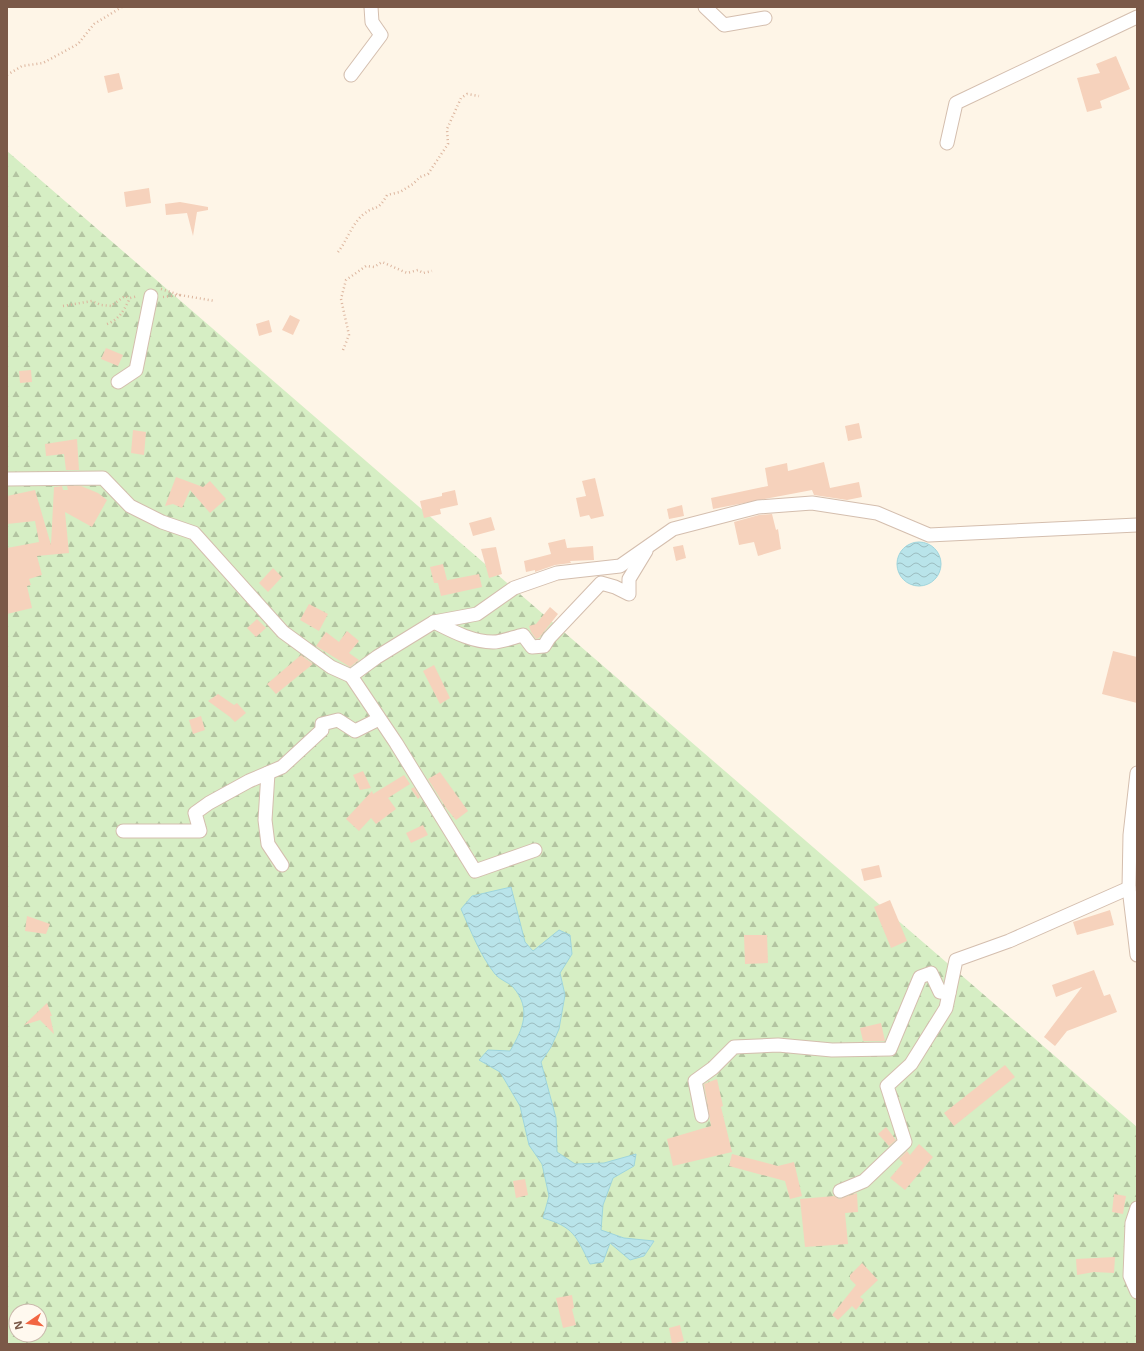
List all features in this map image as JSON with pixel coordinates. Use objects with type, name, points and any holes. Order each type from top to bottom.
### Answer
[{"type":"street","points":[[351,75],[381,35],[372,22],[371,7]]},
{"type":"street","points":[[705,7],[724,25],[765,18]]},
{"type":"street","points":[[948,143],[956,104],[1137,17]]},
{"type":"street","points":[[118,382],[136,370],[155,292]]},
{"type":"street","points":[[7,479],[103,478],[130,506],[162,522],[194,533],[283,632],[331,667],[351,676],[475,870],[535,850]]},
{"type":"street","points":[[351,676],[378,657],[434,622],[477,614],[514,588],[557,573],[620,566],[673,529],[758,507],[812,503],[876,513],[929,536],[1137,526]]},
{"type":"street","points":[[434,622],[461,635],[483,641],[494,642],[523,635],[532,647],[544,646],[549,638],[601,583],[615,587],[629,594],[629,579],[649,546]]},
{"type":"street","points":[[123,831],[200,832],[195,813],[209,803],[249,780],[282,767],[322,730],[322,724],[338,720],[355,731],[379,719]]},
{"type":"street","points":[[268,773],[265,820],[268,844],[282,865]]},
{"type":"street","points":[[1137,773],[1130,835],[1129,888],[1137,955]]},
{"type":"street","points":[[840,1191],[864,1181],[905,1142],[887,1086],[911,1064],[946,1008],[956,960],[1008,941],[1129,888]]},
{"type":"street","points":[[702,1116],[695,1081],[713,1068],[734,1047],[778,1045],[832,1050],[890,1049],[920,977],[931,973],[940,992],[949,993]]},
{"type":"street","points":[[1137,1208],[1132,1223],[1130,1276],[1137,1292]]},
{"type":"path","points":[[7,75],[22,66],[43,63],[78,44],[94,24],[122,7]]},
{"type":"path","points":[[338,252],[365,213],[380,206],[387,195],[400,192],[413,184],[420,177],[428,174],[448,144],[447,129],[461,98],[467,94],[479,96]]},
{"type":"path","points":[[343,350],[349,335],[341,299],[346,280],[366,266],[374,267],[382,262],[407,273],[418,270],[423,273],[432,271]]},
{"type":"path","points":[[155,292],[215,301]]},
{"type":"path","points":[[63,306],[92,301],[100,305],[111,306],[125,296],[130,298]]},
{"type":"green space","points":[[7,151],[1137,1127],[1137,1344],[7,1344]]},
{"type":"water","points":[[919,542],[931,546],[937,552],[941,564],[937,576],[931,582],[919,586],[907,582],[901,576],[897,564],[901,552],[907,546]]},
{"type":"water","points":[[511,887],[525,942],[533,951],[559,930],[570,935],[572,954],[560,973],[565,995],[559,1029],[551,1047],[541,1062],[556,1118],[557,1152],[575,1164],[604,1163],[636,1154],[634,1166],[613,1178],[603,1205],[601,1230],[624,1238],[654,1241],[644,1256],[630,1260],[610,1243],[603,1262],[590,1264],[581,1246],[568,1229],[553,1221],[543,1218],[549,1196],[542,1164],[529,1145],[520,1106],[500,1072],[479,1060],[488,1050],[510,1051],[522,1027],[524,1011],[519,995],[513,987],[495,974],[485,959],[461,909],[472,896]]},
{"type":"building","points":[[1116,56],[1130,89],[1100,101],[1102,108],[1087,112],[1077,78],[1100,73],[1096,64]]},
{"type":"building","points":[[119,73],[123,89],[108,93],[104,76]]},
{"type":"building","points":[[149,188],[151,203],[126,207],[124,192]]},
{"type":"building","points":[[180,202],[208,207],[208,210],[197,212],[193,236],[187,213],[166,215],[165,204]]},
{"type":"building","points":[[290,315],[300,320],[293,335],[282,330]]},
{"type":"building","points":[[269,320],[272,332],[259,336],[256,324]]},
{"type":"building","points":[[106,348],[123,355],[118,366],[101,359]]},
{"type":"building","points":[[31,370],[32,382],[20,383],[19,371]]},
{"type":"building","points":[[859,423],[862,438],[848,441],[845,426]]},
{"type":"building","points":[[133,430],[146,432],[144,455],[131,453]]},
{"type":"building","points":[[77,439],[79,470],[66,470],[64,454],[46,456],[45,444]]},
{"type":"building","points":[[824,462],[830,488],[859,482],[862,497],[847,500],[814,495],[812,490],[713,509],[711,498],[768,486],[765,468],[787,463],[788,471]]},
{"type":"building","points":[[176,477],[203,487],[210,481],[226,499],[210,513],[190,490],[182,508],[173,504],[165,506]]},
{"type":"building","points":[[595,478],[604,516],[591,519],[589,515],[580,517],[576,498],[586,496],[582,481]]},
{"type":"building","points":[[62,486],[63,490],[68,490],[67,486],[81,486],[98,493],[107,500],[92,527],[65,512],[69,553],[37,556],[42,575],[29,579],[31,585],[27,586],[32,608],[7,614],[7,548],[39,542],[35,521],[7,524],[7,496],[35,490],[51,545],[54,487]]},
{"type":"building","points":[[455,490],[458,505],[440,509],[441,514],[424,518],[420,501],[442,496],[442,493]]},
{"type":"building","points":[[682,505],[684,516],[669,519],[667,509]]},
{"type":"building","points":[[772,514],[776,530],[778,529],[781,549],[758,556],[754,542],[739,545],[734,522],[759,515]]},
{"type":"building","points":[[491,517],[495,530],[473,536],[469,523]]},
{"type":"building","points":[[565,539],[567,548],[593,546],[594,560],[570,561],[571,563],[555,565],[535,572],[535,570],[526,572],[524,561],[551,554],[548,543]]},
{"type":"building","points":[[683,545],[686,558],[676,561],[673,547]]},
{"type":"building","points":[[496,547],[502,574],[489,578],[481,549]]},
{"type":"building","points":[[443,564],[447,580],[443,581],[479,574],[482,587],[441,596],[438,583],[434,583],[430,567]]},
{"type":"building","points":[[273,568],[282,577],[268,592],[259,583]]},
{"type":"building","points":[[309,604],[328,614],[319,631],[300,620]]},
{"type":"building","points":[[550,607],[558,614],[539,638],[536,639],[529,626],[536,624]]},
{"type":"building","points":[[257,619],[266,628],[256,637],[247,628]]},
{"type":"building","points":[[347,631],[359,641],[349,653],[359,660],[350,667],[316,646],[326,632],[339,642]]},
{"type":"building","points":[[1113,651],[1137,657],[1137,703],[1102,694]]},
{"type":"building","points":[[301,655],[313,664],[276,694],[267,684]]},
{"type":"building","points":[[434,665],[450,698],[440,704],[423,671]]},
{"type":"building","points":[[218,694],[234,705],[237,703],[246,713],[235,722],[208,701]]},
{"type":"building","points":[[201,716],[205,730],[193,734],[189,720]]},
{"type":"building","points":[[363,771],[371,788],[360,790],[353,775]]},
{"type":"building","points":[[440,772],[468,811],[456,820],[446,808],[428,779]]},
{"type":"building","points":[[404,775],[410,784],[388,798],[396,809],[376,824],[371,818],[359,831],[346,819],[372,791],[373,794]]},
{"type":"building","points":[[414,787],[420,797],[418,799],[411,789]]},
{"type":"building","points":[[423,825],[428,835],[411,843],[406,833]]},
{"type":"building","points":[[879,865],[882,877],[864,881],[861,869]]},
{"type":"building","points":[[890,900],[907,941],[891,948],[874,907]]},
{"type":"building","points":[[1110,910],[1114,925],[1077,935],[1073,922]]},
{"type":"building","points":[[27,916],[50,924],[46,934],[25,931]]},
{"type":"building","points":[[744,935],[767,935],[768,963],[745,964]]},
{"type":"building","points":[[1094,970],[1104,996],[1110,994],[1117,1012],[1067,1031],[1055,1046],[1044,1037],[1082,987],[1056,997],[1052,985]]},
{"type":"building","points":[[47,1003],[52,1016],[50,1016],[54,1034],[40,1020],[24,1025]]},
{"type":"building","points":[[881,1023],[885,1041],[863,1041],[860,1028]]},
{"type":"building","points":[[1005,1065],[1015,1077],[954,1126],[944,1113]]},
{"type":"building","points":[[717,1079],[723,1106],[721,1107],[732,1152],[673,1166],[667,1139],[711,1126],[704,1084]]},
{"type":"building","points":[[886,1127],[896,1140],[889,1146],[878,1134]]},
{"type":"building","points":[[919,1144],[933,1157],[905,1190],[890,1178],[903,1163],[899,1159],[907,1151],[910,1155]]},
{"type":"building","points":[[732,1154],[778,1166],[794,1162],[802,1196],[790,1199],[785,1181],[729,1166]]},
{"type":"building","points":[[525,1179],[528,1195],[516,1198],[513,1181]]},
{"type":"building","points":[[857,1193],[858,1212],[845,1213],[848,1244],[805,1247],[800,1199],[834,1196],[839,1199]]},
{"type":"building","points":[[1114,1194],[1126,1196],[1123,1214],[1112,1212]]},
{"type":"building","points":[[1115,1257],[1114,1273],[1094,1272],[1077,1275],[1076,1259]]},
{"type":"building","points":[[862,1263],[878,1280],[860,1297],[864,1300],[856,1310],[852,1306],[838,1320],[832,1315],[856,1285],[850,1279],[850,1275]]},
{"type":"building","points":[[572,1295],[574,1308],[572,1309],[576,1325],[563,1328],[556,1298]]},
{"type":"building","points":[[680,1325],[684,1341],[672,1344],[669,1328]]}]
